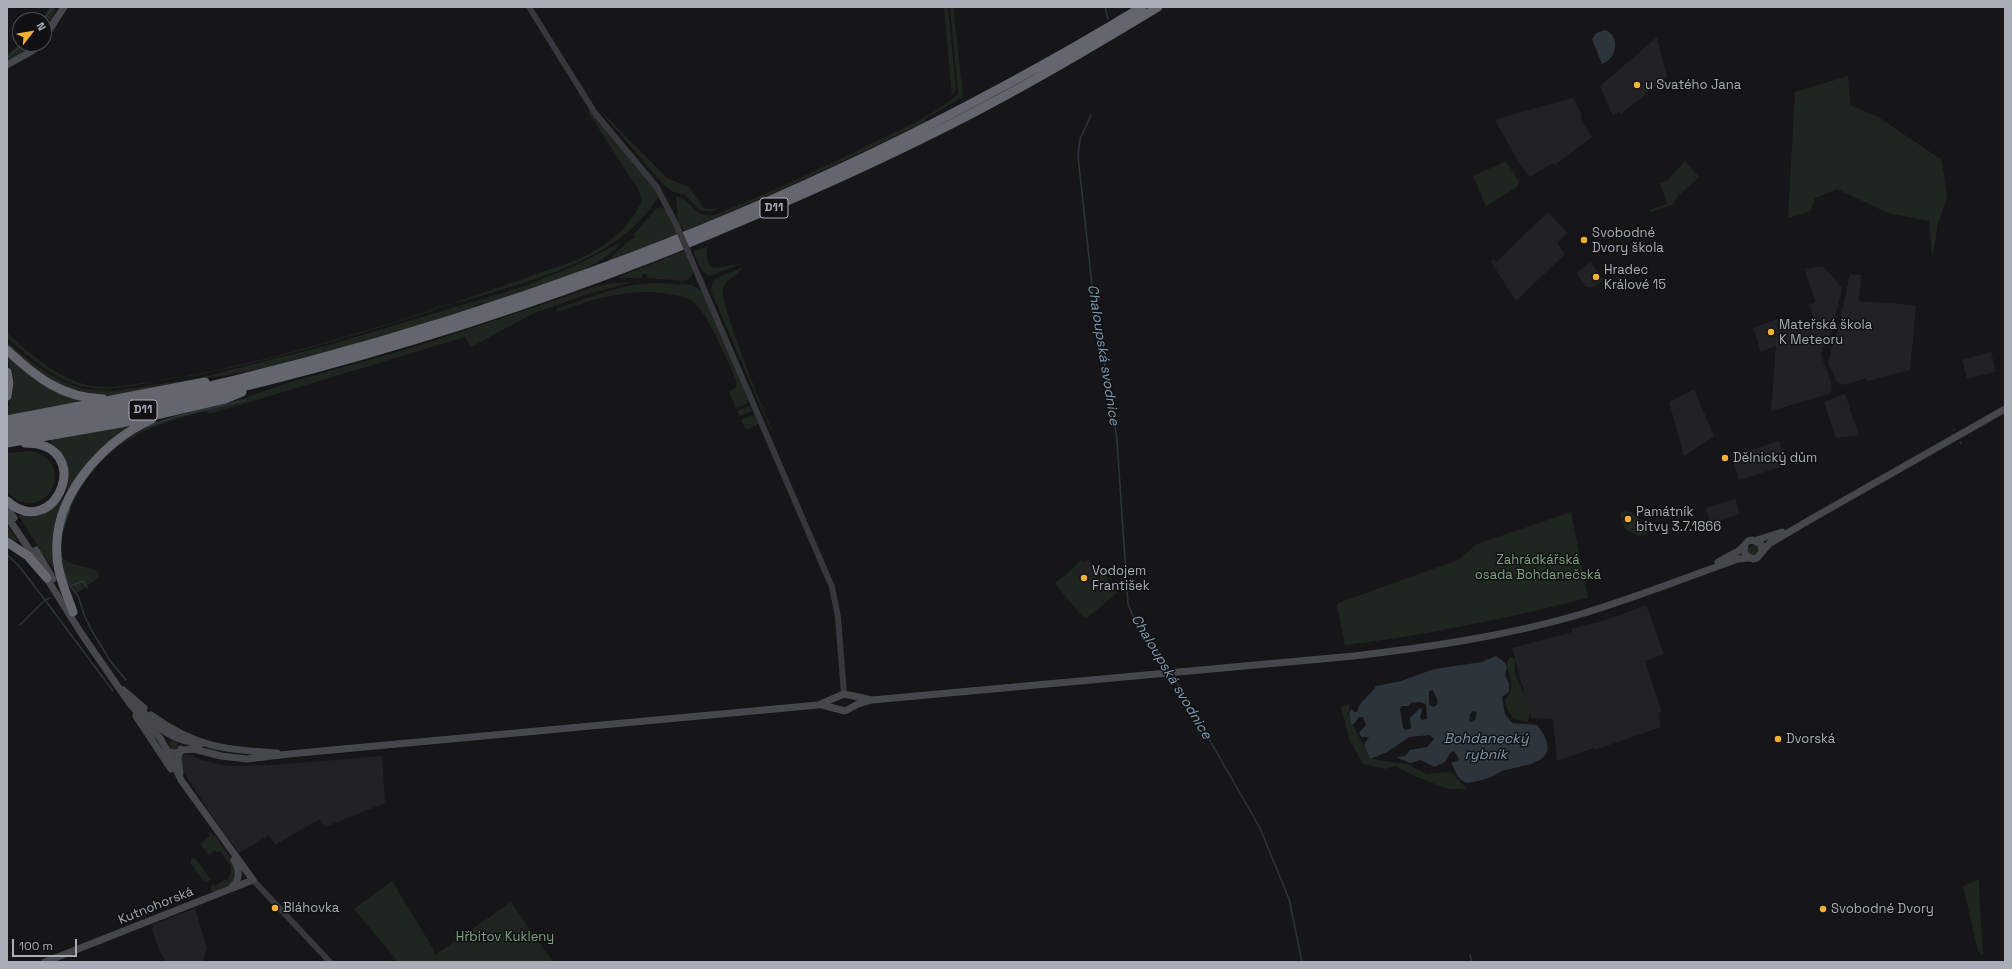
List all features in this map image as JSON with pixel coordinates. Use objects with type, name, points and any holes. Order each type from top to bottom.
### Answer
[{"type":"highway","name":"D11","points":[[7,428],[118,408],[362,348],[543,290],[672,242],[757,206],[924,128],[1034,70],[1142,7]]},
{"type":"highway","name":"D11","points":[[7,436],[120,415],[278,378],[365,355],[463,326],[579,286],[682,247],[869,165],[928,136],[1038,78],[1158,7]]},
{"type":"highway","points":[[7,350],[38,377],[59,390],[89,398],[125,398]]},
{"type":"highway","points":[[7,372],[9,382],[7,396]]},
{"type":"highway","points":[[7,420],[203,382],[260,374]]},
{"type":"highway","points":[[7,444],[121,423],[225,399],[278,378]]},
{"type":"highway","points":[[74,612],[60,572],[57,549],[61,521],[76,487],[96,459],[121,438],[151,420],[185,408]]},
{"type":"highway","points":[[7,444],[32,443],[46,447],[59,458],[64,475],[61,492],[47,507],[36,510],[22,510],[7,501]]},
{"type":"highway","points":[[7,542],[28,556],[47,578]]},
{"type":"main road","points":[[52,26],[64,7]]},
{"type":"main road","points":[[7,65],[30,52]]},
{"type":"main road","points":[[7,516],[81,633],[166,748],[173,754],[179,751],[194,749],[221,756],[248,759],[818,705],[843,696],[872,700],[1346,657],[1432,646],[1500,634],[1597,609],[1738,559],[1757,558],[1768,544],[2005,409]]},
{"type":"main road","points":[[7,508],[74,612],[147,734],[185,786],[236,862],[238,872],[236,884],[228,890]]},
{"type":"main road","points":[[1697,574],[1734,554],[1750,540],[1768,538],[1806,522]]},
{"type":"main road","points":[[1756,540],[1761,544],[1762,552]]},
{"type":"main road","points":[[1745,545],[1744,553],[1748,558]]},
{"type":"main road","points":[[122,690],[163,731],[176,739],[182,745],[179,751],[178,767],[185,786]]},
{"type":"main road","points":[[122,690],[160,721],[202,744]]},
{"type":"main road","points":[[843,696],[852,702],[850,709]]},
{"type":"main road","points":[[840,710],[836,703],[843,696]]},
{"type":"main road","points":[[818,705],[845,711],[872,700]]},
{"type":"main road","points":[[185,786],[174,768],[166,748],[168,740],[176,739],[240,751],[289,754]]},
{"type":"main road","points":[[226,846],[253,880]]},
{"type":"main road","name":"Kutnohorská","points":[[45,962],[253,880]]},
{"type":"street","points":[[529,7],[595,113],[656,186],[676,224],[832,587],[838,617],[843,696]]},
{"type":"street","points":[[253,880],[330,962]]},
{"type":"shaded area","points":[[1657,37],[1667,77],[1621,114],[1618,112],[1613,116],[1600,86]]},
{"type":"shaded area","points":[[1573,98],[1582,115],[1580,119],[1592,137],[1555,165],[1553,163],[1530,177],[1521,166],[1495,120]]},
{"type":"shaded area","points":[[1548,212],[1568,233],[1557,243],[1565,254],[1516,301],[1491,262],[1494,259],[1496,262]]},
{"type":"shaded area","points":[[1590,262],[1604,280],[1595,287],[1586,287],[1576,273]]},
{"type":"shaded area","points":[[1823,266],[1842,288],[1832,332],[1825,342],[1821,355],[1831,382],[1832,390],[1829,394],[1771,411],[1776,346],[1761,352],[1753,328],[1778,319],[1778,329],[1817,328],[1809,305],[1816,302],[1804,269]]},
{"type":"shaded area","points":[[1850,274],[1861,275],[1859,301],[1916,305],[1910,370],[1868,381],[1866,378],[1844,385],[1837,382],[1828,363],[1838,329]]},
{"type":"shaded area","points":[[1991,352],[1996,372],[1967,379],[1962,360]]},
{"type":"shaded area","points":[[1694,389],[1714,436],[1684,456],[1669,402]]},
{"type":"shaded area","points":[[1845,394],[1859,435],[1836,438],[1824,402]]},
{"type":"shaded area","points":[[1779,441],[1787,465],[1739,480],[1732,456]]},
{"type":"shaded area","points":[[1735,499],[1740,514],[1711,523],[1705,508]]},
{"type":"shaded area","points":[[1089,559],[1101,575],[1086,588],[1073,572]]},
{"type":"shaded area","points":[[1646,605],[1664,654],[1645,661],[1662,712],[1658,713],[1661,727],[1595,750],[1594,748],[1557,761],[1553,719],[1531,718],[1512,648],[1572,632],[1572,628],[1603,621]]},
{"type":"shaded area","points":[[183,755],[189,755],[201,760],[227,766],[274,765],[382,756],[385,803],[325,827],[320,819],[275,845],[269,835],[239,853],[206,807],[182,769],[181,759]]},
{"type":"shaded area","points":[[195,908],[207,948],[203,962],[167,962],[160,952],[152,931],[153,925]]},
{"type":"green space","points":[[50,7],[55,8],[55,15],[52,20],[52,12],[47,12]]},
{"type":"green space","points":[[944,7],[948,7],[956,90],[952,95]]},
{"type":"green space","points":[[950,7],[953,7],[963,97],[925,119],[926,121],[866,150],[776,192],[684,231],[678,219],[676,197],[681,197],[701,214],[715,215],[835,161],[929,115],[949,102],[958,94]]},
{"type":"green space","points":[[12,51],[12,52],[24,52],[7,63],[7,55]]},
{"type":"green space","points":[[1848,76],[1850,105],[1878,117],[1942,160],[1947,198],[1937,226],[1932,257],[1929,221],[1888,213],[1837,189],[1815,198],[1811,211],[1788,218],[1795,92]]},
{"type":"green space","points":[[596,106],[667,178],[690,188],[703,208],[720,208],[711,212],[700,210],[685,195],[673,192],[663,184]]},
{"type":"green space","points":[[590,110],[649,179],[658,197],[643,218],[624,235],[603,250],[555,272],[362,333],[295,352],[227,369],[122,387],[104,389],[86,387],[64,380],[44,368],[7,338],[7,333],[44,364],[76,382],[105,387],[131,385],[226,368],[328,342],[429,311],[445,304],[451,304],[574,261],[595,251],[614,237],[637,211],[642,200],[638,189],[588,112]]},
{"type":"green space","points":[[1506,161],[1519,181],[1517,187],[1486,206],[1473,176]]},
{"type":"green space","points":[[1685,161],[1699,177],[1678,196],[1674,204],[1650,212],[1649,210],[1667,204],[1660,183],[1668,180]]},
{"type":"green space","points":[[661,207],[667,210],[677,234],[605,263],[630,240],[638,236],[633,236],[656,209]]},
{"type":"green space","points":[[622,242],[610,254],[576,273],[536,288],[482,305],[483,302],[471,308],[442,318],[336,349],[260,369],[108,396],[97,396],[60,388],[7,347],[7,342],[49,374],[83,389],[113,391],[195,379],[329,345],[522,287],[572,267]]},
{"type":"green space","points":[[708,246],[707,258],[713,268],[741,264],[710,276],[702,271],[693,252]]},
{"type":"green space","points":[[684,251],[693,272],[689,279],[684,281],[647,278],[647,274],[643,274],[641,278],[616,278]]},
{"type":"green space","points":[[743,267],[725,285],[723,289],[724,299],[735,335],[772,430],[771,431],[711,291],[713,280]]},
{"type":"green space","points":[[634,282],[594,292],[534,313],[473,346],[470,346],[465,337],[208,414],[207,411],[164,423],[145,431],[127,441],[111,453],[97,467],[84,485],[72,506],[62,537],[62,556],[71,563],[97,571],[100,575],[97,579],[77,593],[70,584],[64,572],[58,546],[61,526],[74,493],[107,452],[148,425],[177,415],[242,399],[291,382],[418,346],[597,286],[612,283]]},
{"type":"green space","points":[[658,283],[692,285],[702,291],[748,400],[746,404],[736,408],[729,392],[736,387],[736,380],[706,317],[690,299],[659,293],[629,293],[614,295],[557,312],[556,309],[619,288]]},
{"type":"green space","points":[[7,355],[26,372],[52,390],[86,402],[7,416],[14,382]]},
{"type":"green space","points":[[750,406],[752,411],[740,416],[737,411]]},
{"type":"green space","points":[[754,415],[759,424],[746,430],[741,420]]},
{"type":"green space","points":[[136,423],[106,444],[82,469],[68,490],[67,489],[69,483],[69,471],[67,465],[61,454],[51,445],[50,439]]},
{"type":"green space","points":[[33,451],[47,459],[54,470],[55,481],[50,492],[42,500],[32,503],[20,501],[7,491],[7,453]]},
{"type":"green space","points":[[63,498],[52,540],[53,569],[18,515],[31,516],[45,513],[57,505]]},
{"type":"green space","points":[[1623,511],[1631,512],[1647,526],[1649,532],[1639,536],[1626,530],[1620,515]]},
{"type":"green space","name":"Zahrádkářská osada Bohdanečská","points":[[1571,512],[1588,598],[1467,625],[1345,645],[1337,606],[1338,603],[1458,560],[1477,544]]},
{"type":"green space","points":[[7,525],[18,541],[17,542],[7,537]]},
{"type":"green space","points":[[1756,544],[1759,548],[1758,554],[1753,556],[1748,554],[1747,548]]},
{"type":"green space","points":[[1081,560],[1084,563],[1073,572],[1086,587],[1104,574],[1117,593],[1087,618],[1083,617],[1055,584]]},
{"type":"green space","points":[[1511,657],[1515,660],[1515,674],[1528,703],[1528,721],[1514,718],[1509,713],[1506,705],[1505,700],[1511,690],[1507,662]]},
{"type":"green space","points":[[1350,704],[1348,714],[1370,759],[1407,764],[1427,774],[1446,772],[1453,774],[1467,789],[1448,789],[1417,777],[1395,766],[1385,769],[1363,764],[1349,739],[1341,707]]},
{"type":"green space","points":[[174,740],[179,745],[174,750],[169,745]]},
{"type":"green space","points":[[206,830],[216,837],[231,859],[236,872],[232,883],[215,892],[211,891],[211,886],[213,884],[215,886],[229,878],[228,877],[231,874],[231,866],[220,851],[217,853],[215,850],[209,855],[200,844],[210,836]]},
{"type":"green space","points":[[194,857],[211,879],[208,882],[203,880],[191,864],[191,859]]},
{"type":"green space","points":[[1979,879],[1983,955],[1978,951],[1963,886]]},
{"type":"green space","name":"Hřbitov Kukleny","points":[[392,881],[434,950],[435,955],[511,902],[553,962],[398,962],[354,909]]},
{"type":"water","points":[[1605,30],[1613,37],[1615,47],[1614,53],[1611,57],[1602,64],[1592,39],[1596,33]]},
{"type":"water","name":"Bohdanecký rybník","points":[[1496,656],[1505,663],[1507,667],[1505,675],[1509,684],[1509,692],[1502,697],[1505,714],[1512,723],[1537,725],[1545,737],[1548,746],[1547,753],[1542,758],[1526,765],[1503,771],[1488,778],[1467,783],[1461,780],[1451,763],[1459,759],[1454,751],[1450,753],[1445,762],[1434,767],[1421,760],[1410,763],[1396,757],[1405,756],[1410,750],[1427,747],[1434,739],[1430,735],[1409,737],[1387,752],[1370,759],[1364,745],[1369,737],[1361,737],[1359,733],[1366,725],[1363,717],[1359,717],[1354,724],[1351,724],[1349,712],[1352,709],[1354,712],[1357,712],[1362,702],[1376,686],[1401,681],[1434,669],[1482,662]],"holes":[[[1433,690],[1438,702],[1436,706],[1432,707],[1429,704],[1429,691]],[[1419,702],[1426,704],[1427,719],[1422,720],[1420,718],[1422,710],[1420,708],[1410,718],[1411,728],[1406,730],[1403,728],[1400,709],[1402,706],[1408,706],[1411,703]],[[1473,711],[1477,712],[1475,720],[1469,722],[1470,714]]]},
{"type":"waterway","name":"Chaloupská svodnice","points":[[1105,7],[1108,19]]},
{"type":"waterway","points":[[7,58],[14,52]]},
{"type":"waterway","name":"Chaloupská svodnice","points":[[1091,115],[1080,139],[1078,156],[1096,322],[1110,392],[1117,441],[1128,604],[1133,616],[1170,671]]},
{"type":"waterway","points":[[146,427],[175,417],[246,400]]},
{"type":"waterway","points":[[63,529],[70,508]]},
{"type":"waterway","points":[[7,555],[19,566],[45,600],[50,598]]},
{"type":"waterway","points":[[63,569],[70,586],[78,596],[85,617],[92,631],[111,662],[126,680]]},
{"type":"waterway","points":[[70,586],[83,581],[87,588]]},
{"type":"waterway","points":[[20,625],[45,600],[113,691]]},
{"type":"waterway","name":"Chaloupská svodnice","points":[[1173,676],[1260,828],[1289,899],[1302,962]]},
{"type":"waterway","points":[[1470,955],[1472,962]]},
{"type":"place","name":"u Svatého Jana","points":[[1637,85]]},
{"type":"place","name":"Svobodné Dvory škola","points":[[1584,240]]},
{"type":"place","name":"Hradec Králové 15","points":[[1596,277]]},
{"type":"place","name":"Mateřská škola K Meteoru","points":[[1771,332]]},
{"type":"place","name":"Dělnický dům","points":[[1725,458]]},
{"type":"place","name":"Památník bitvy 3.7.1866","points":[[1628,519]]},
{"type":"place","name":"Vodojem František","points":[[1084,578]]},
{"type":"place","name":"Dvorská","points":[[1778,739]]},
{"type":"place","name":"Bláhovka","points":[[275,908]]},
{"type":"place","name":"Svobodné Dvory","points":[[1823,909]]}]
